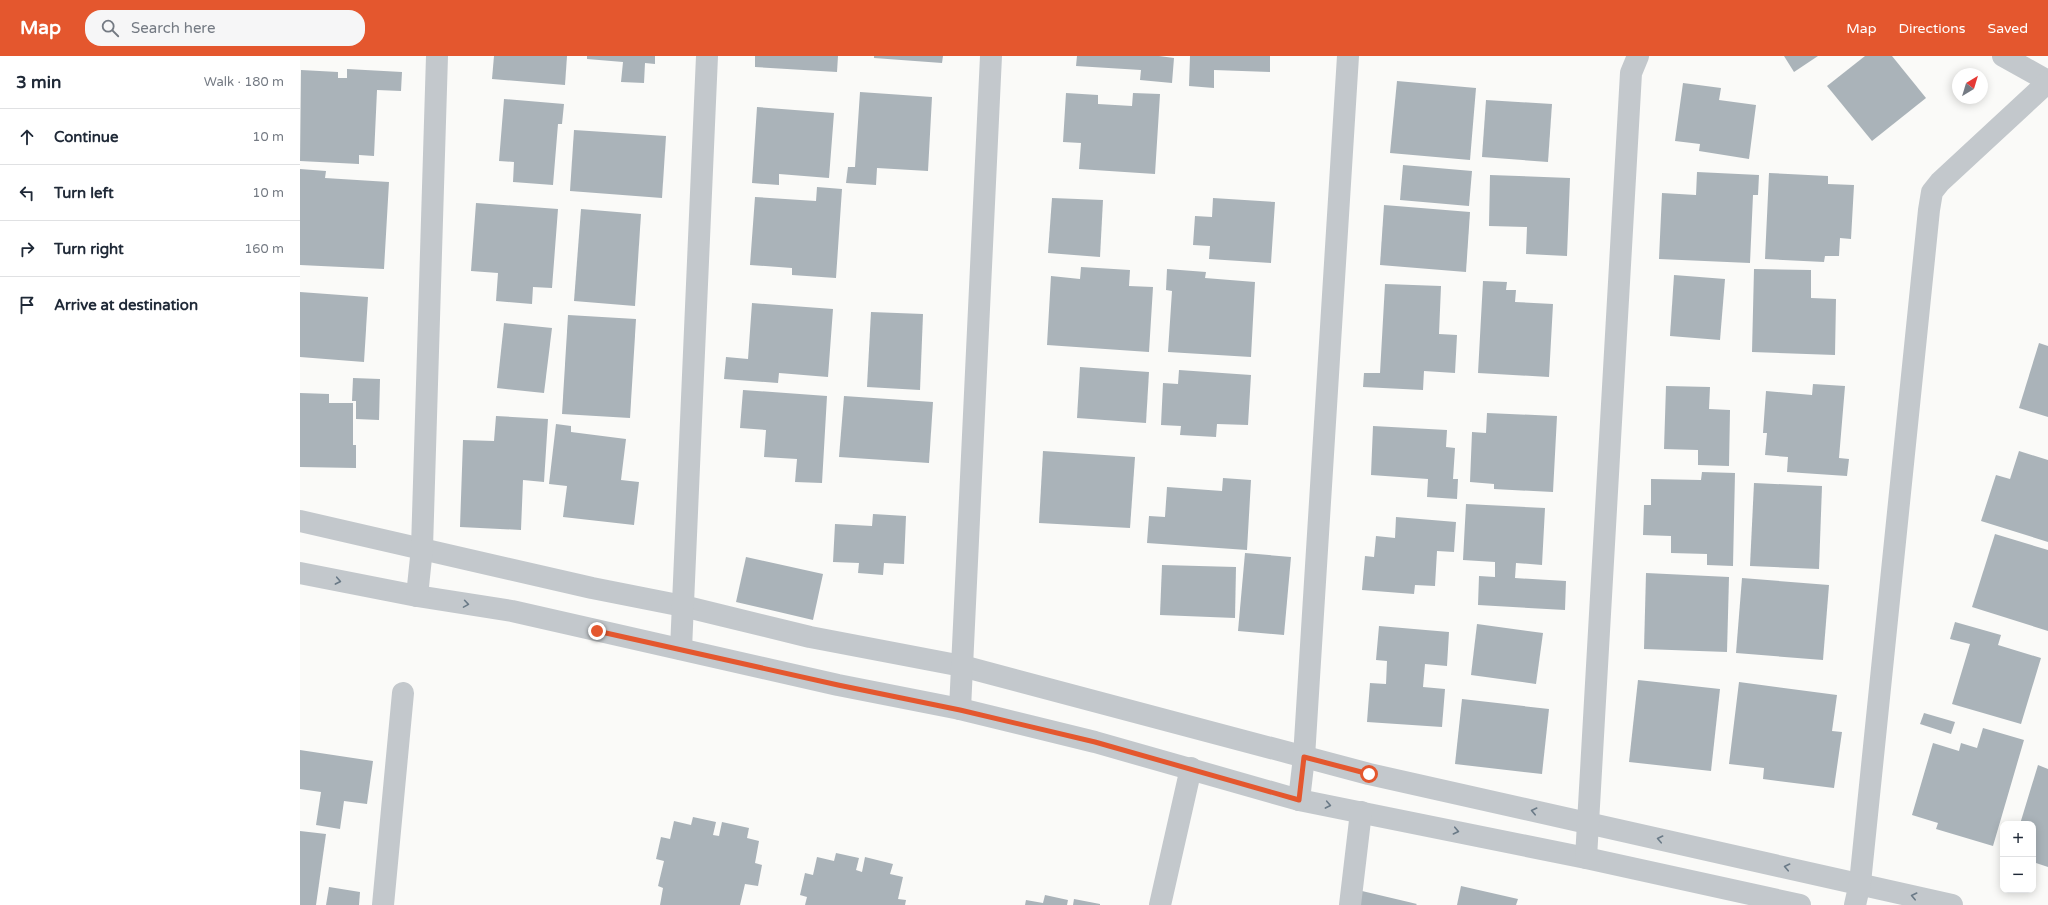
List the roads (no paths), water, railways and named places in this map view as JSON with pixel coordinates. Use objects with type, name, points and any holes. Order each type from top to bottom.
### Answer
[{"type":"street","points":[[417,596],[422,548],[437,56]]},
{"type":"street","points":[[681,648],[706,56]]},
{"type":"street","points":[[960,710],[991,56]]},
{"type":"street","points":[[1299,800],[1304,757],[1348,56]]},
{"type":"street","points":[[1586,858],[1631,73],[1638,56]]},
{"type":"street","points":[[1855,905],[1860,883],[1928,210],[1932,192],[1940,182],[2048,81],[2003,56]]},
{"type":"street","points":[[300,521],[592,588],[683,606],[810,637],[962,666],[1369,774],[1860,883],[1952,905]]},
{"type":"street","points":[[300,573],[417,596],[512,611],[681,648],[838,685],[960,710],[1095,742],[1191,768],[1299,800],[1586,858],[1800,905]]},
{"type":"street","points":[[384,905],[403,693]]},
{"type":"street","points":[[1160,905],[1191,768]]},
{"type":"street","points":[[1350,905],[1361,812]]}]
